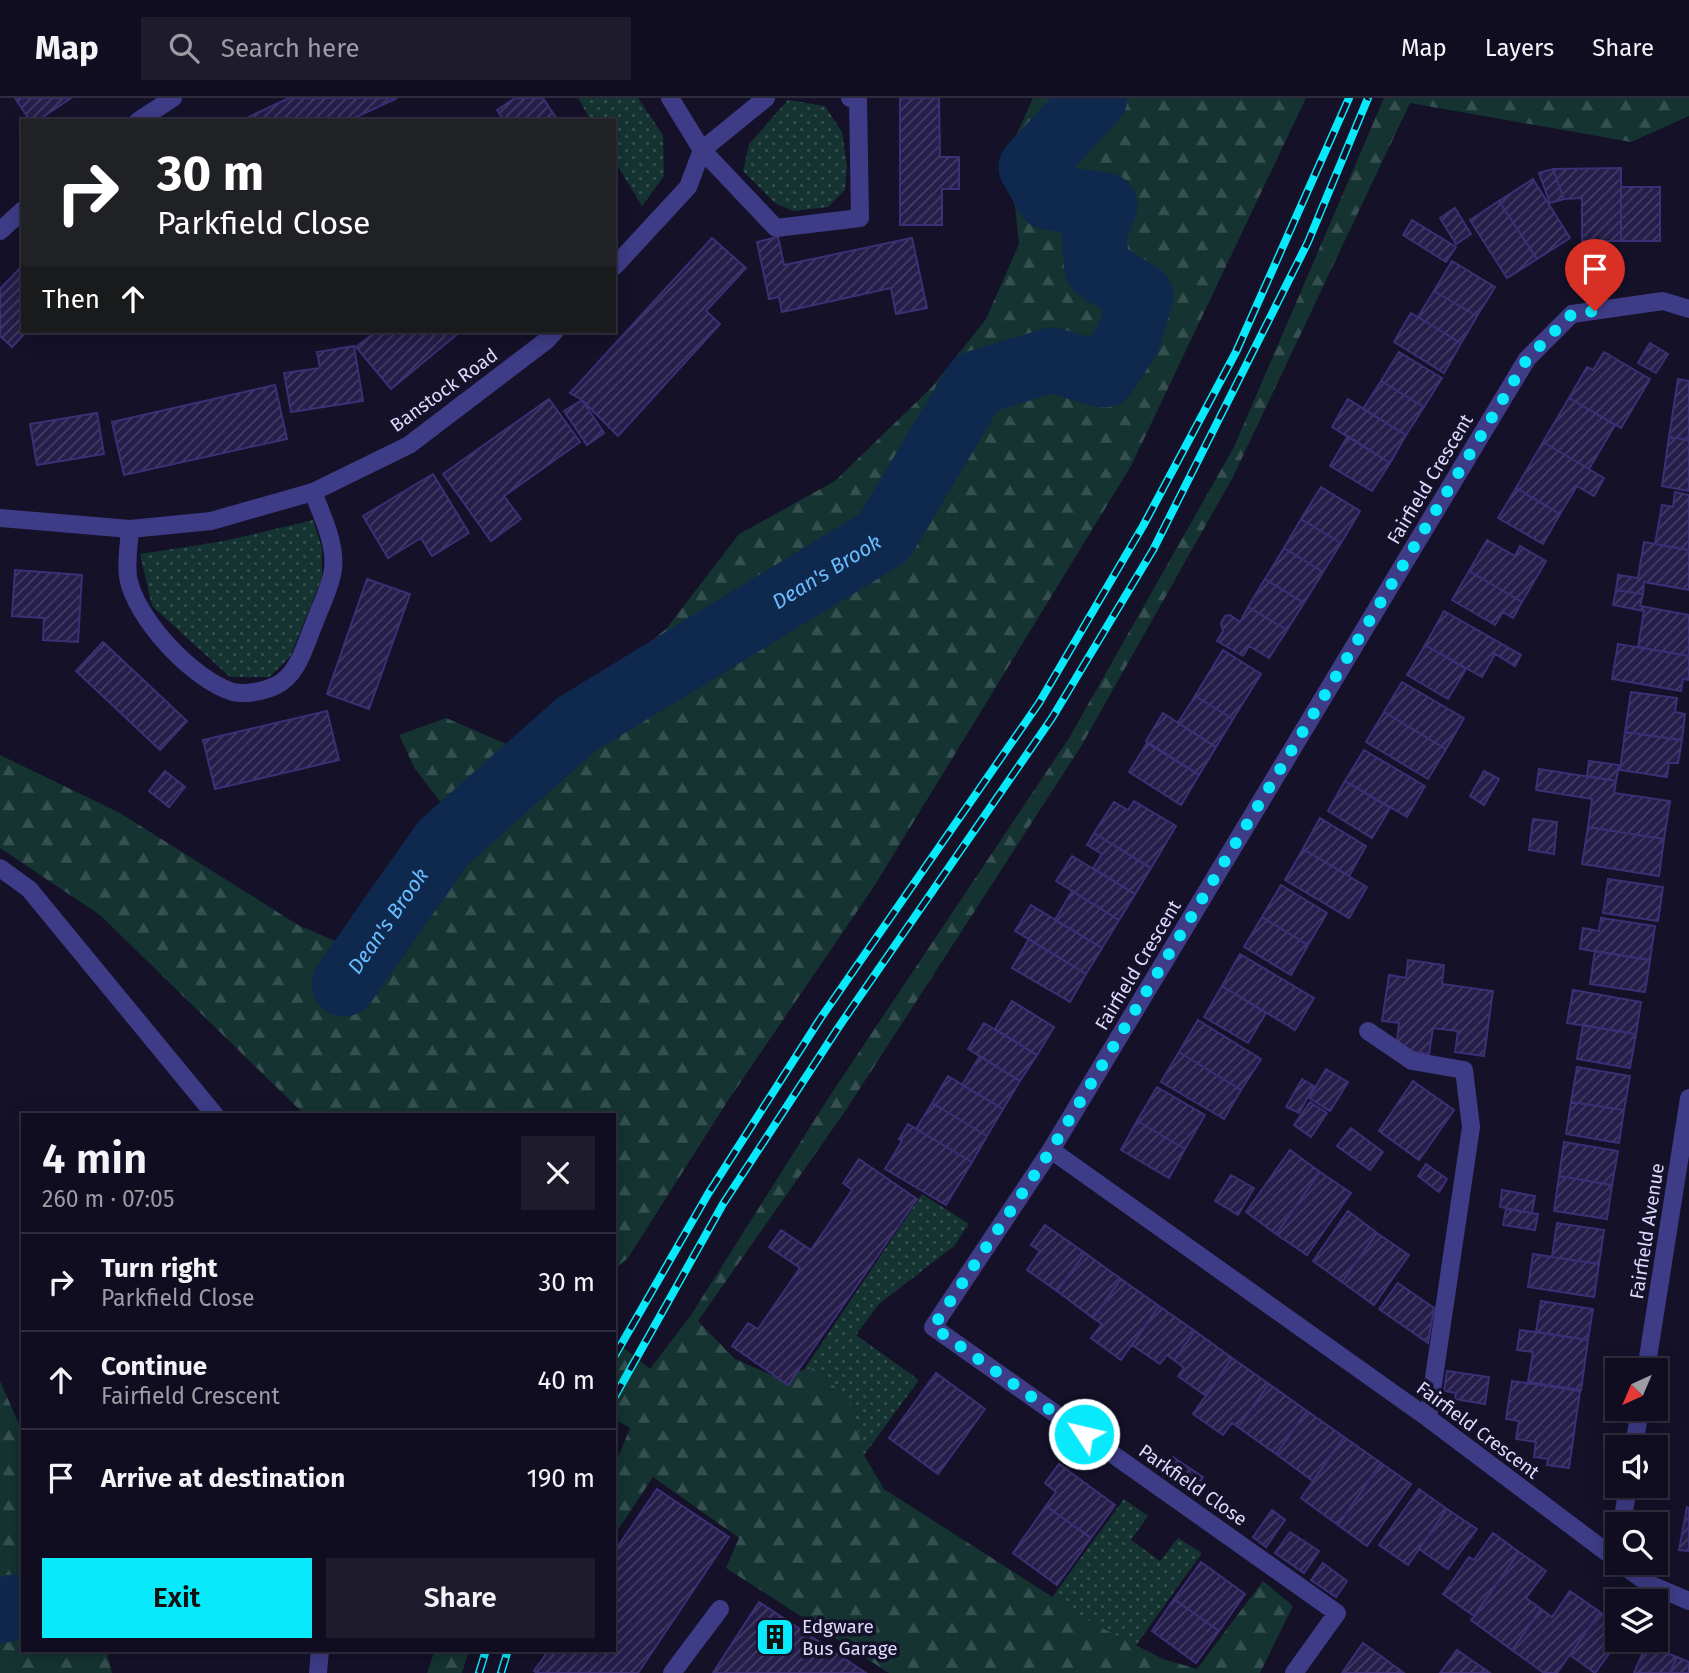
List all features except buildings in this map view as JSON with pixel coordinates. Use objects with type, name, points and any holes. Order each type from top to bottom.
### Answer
[{"type":"street","points":[[141,119],[173,98]]},
{"type":"street","points":[[670,98],[702,150],[776,228],[860,218],[858,99],[850,98]]},
{"type":"street","points":[[616,265],[688,187],[702,150],[766,98]]},
{"type":"street","points":[[0,231],[21,212]]},
{"type":"street","name":"Fairfield Crescent","points":[[1605,1550],[1428,1418],[1051,1150],[1527,359],[1572,314],[1663,301],[1689,309]]},
{"type":"street","name":"Banstock Road","points":[[0,518],[130,529],[211,521],[313,492],[409,445],[553,333]]},
{"type":"street","points":[[130,529],[128,577],[134,594],[157,633],[217,685],[236,693],[257,691],[276,686],[288,677],[300,659],[333,571],[333,552],[313,492]]},
{"type":"street","points":[[0,868],[29,889],[213,1113]]},
{"type":"street","points":[[1368,1031],[1412,1061],[1464,1070],[1471,1127],[1428,1418]]},
{"type":"street","name":"Fairfield Avenue","points":[[1648,1358],[1689,1098]]},
{"type":"street","name":"Parkfield Close","points":[[1051,1150],[933,1327],[1337,1613],[1294,1673]]},
{"type":"street","name":"Fairfield Crescent","points":[[1637,1575],[1649,1584],[1689,1601]]},
{"type":"street","points":[[672,1673],[720,1609]]},
{"type":"street","points":[[317,1673],[320,1652]]},
{"type":"green space","points":[[578,98],[638,98],[663,135],[664,176],[642,206],[616,163],[616,119],[590,119]]},
{"type":"green space","points":[[1033,98],[1306,98],[1131,466],[873,888],[727,1102],[628,1258],[616,1267],[616,1113],[303,1113],[100,915],[0,848],[0,755],[120,813],[298,925],[342,944],[416,869],[455,821],[415,769],[399,735],[446,718],[509,745],[580,699],[666,629],[739,534],[835,481],[932,387],[986,319],[1019,244],[1009,151]]},
{"type":"green space","points":[[1384,98],[1689,98],[1689,116],[1631,142],[1410,103],[1233,477],[1080,748],[846,1110],[698,1321],[735,1359],[774,1376],[813,1368],[850,1400],[864,1455],[884,1489],[1098,1626],[1163,1659],[1197,1669],[1263,1581],[1293,1606],[1260,1673],[889,1673],[726,1568],[739,1538],[653,1477],[616,1533],[616,1462],[630,1428],[616,1420],[616,1342],[650,1369],[691,1315],[829,1097],[1069,738],[1234,447]]},
{"type":"green space","points":[[788,100],[825,106],[842,132],[847,166],[845,190],[828,207],[793,211],[775,203],[743,171],[749,144]]},
{"type":"green space","points":[[313,520],[322,548],[322,578],[290,657],[269,677],[230,677],[152,606],[140,554],[224,541]]},
{"type":"green space","points":[[922,1194],[969,1224],[954,1246],[879,1304],[856,1335],[919,1380],[864,1455],[793,1386]]},
{"type":"green space","points":[[0,1381],[21,1428],[21,1652],[107,1652],[112,1673],[0,1673]]},
{"type":"green space","points":[[1124,1499],[1148,1516],[1131,1540],[1160,1561],[1178,1538],[1202,1553],[1129,1655],[1050,1600]]},
{"type":"green space","points":[[434,1652],[468,1652],[462,1673],[427,1673]]},
{"type":"waterway","name":"Dean's Brook","points":[[344,984],[443,843],[577,724],[884,537],[976,383],[1052,360],[1104,375],[1128,339],[1141,296],[1097,268],[1094,235],[1105,205],[1048,197],[1031,167],[1095,98]]},
{"type":"waterway","name":"Dean's Brook","points":[[0,1611],[13,1607]]},
{"type":"railway","points":[[616,1354],[708,1194],[820,1019],[1039,703],[1143,526],[1236,352],[1349,98]]},
{"type":"railway","points":[[616,1394],[723,1204],[838,1028],[1052,718],[1153,550],[1308,242],[1368,98]]},
{"type":"railway","points":[[479,1673],[485,1652]]},
{"type":"railway","points":[[501,1673],[507,1652]]},
{"type":"place","name":"Edgware Bus Garage","points":[[775,1637]]},
{"type":"route","points":[[1084,1434],[933,1327],[1051,1150],[1527,359],[1572,314],[1595,311]]}]
